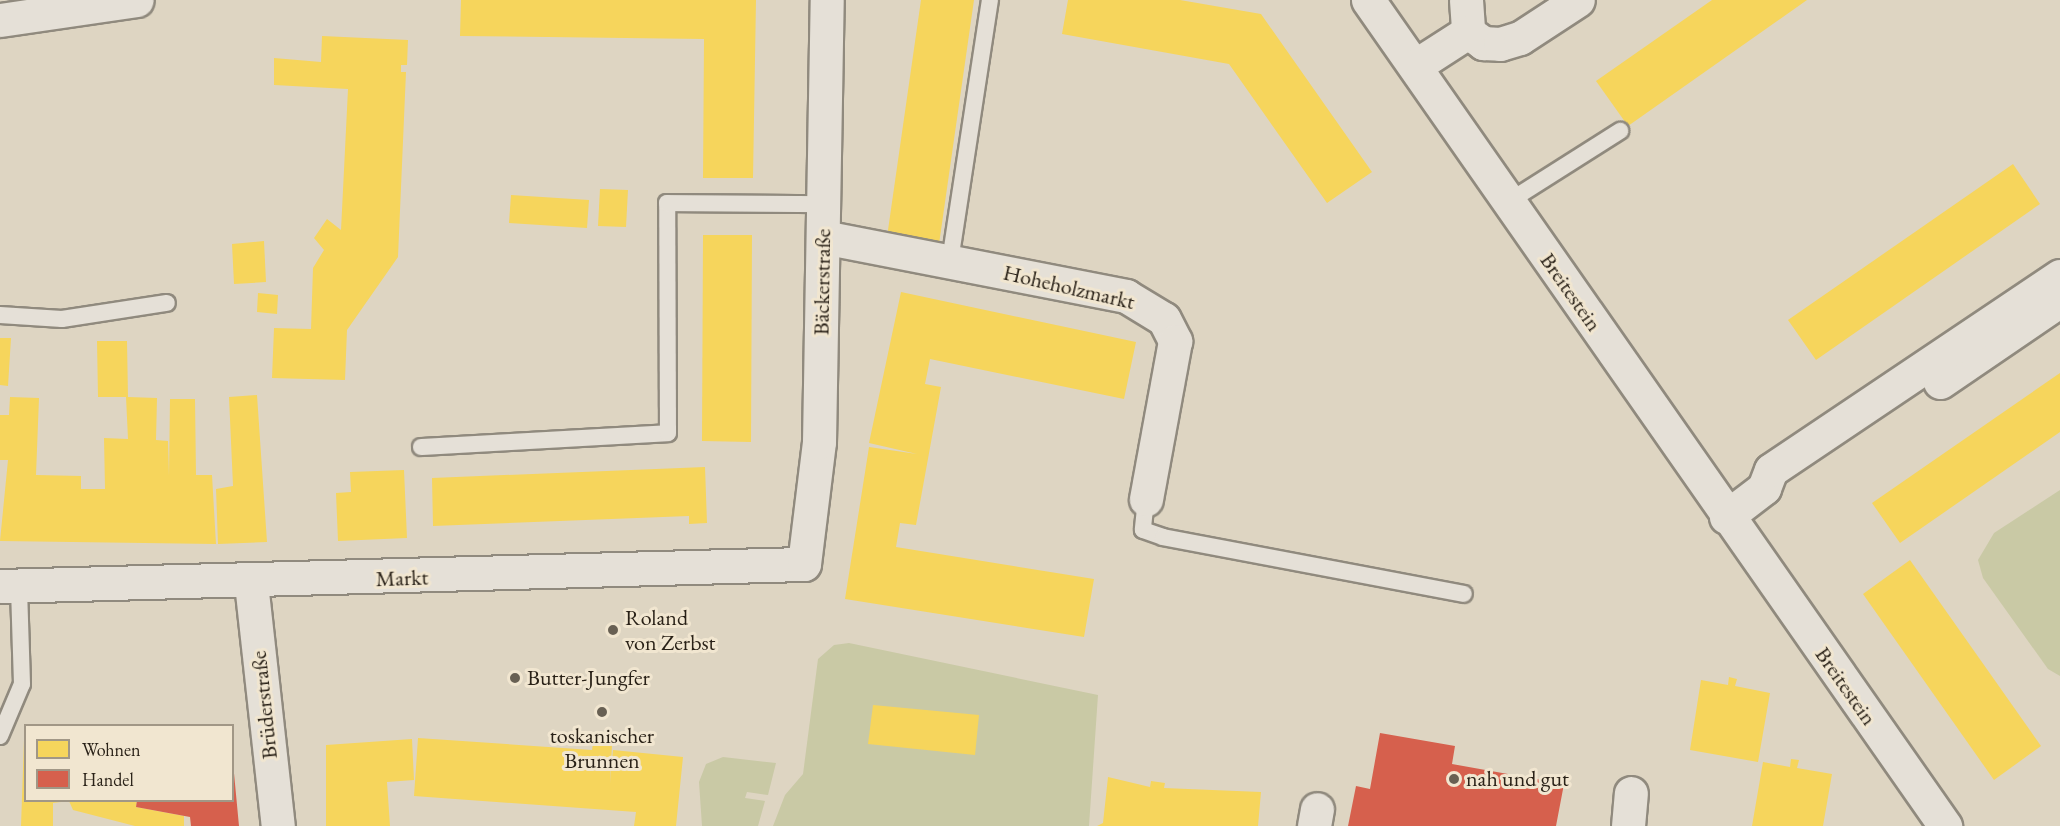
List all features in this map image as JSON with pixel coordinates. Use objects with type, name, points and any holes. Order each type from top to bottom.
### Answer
[{"type":"street","points":[[0,20],[137,0]]},
{"type":"street","name":"Bäckerstraße","points":[[804,564],[819,442],[827,0]]},
{"type":"street","name":"Breitestein","points":[[1368,0],[1726,517],[1945,826]]},
{"type":"street","points":[[1466,0],[1468,32]]},
{"type":"street","points":[[1468,32],[1483,43],[1520,38],[1578,0]]},
{"type":"street","points":[[1415,66],[1468,32]]},
{"type":"street","name":"Hoheholzmarkt","points":[[823,237],[1126,296],[1164,319],[1175,341],[1146,499]]},
{"type":"street","points":[[1726,517],[1764,488],[1771,470],[2060,276]]},
{"type":"street","points":[[1764,488],[1784,488],[2060,300]]},
{"type":"street","name":"Markt","points":[[10,586],[251,583],[804,564]]},
{"type":"street","name":"Brüderstraße","points":[[251,583],[278,826]]},
{"type":"street","points":[[1628,826],[1631,793]]},
{"type":"lane","points":[[950,261],[990,0]]},
{"type":"lane","points":[[1508,202],[1620,131]]},
{"type":"lane","points":[[421,447],[668,433],[667,203],[824,204]]},
{"type":"lane","points":[[0,315],[62,319],[167,303]]},
{"type":"lane","points":[[1146,499],[1143,530],[1163,537],[1464,594]]},
{"type":"lane","points":[[0,735],[22,684],[10,586]]},
{"type":"green space","points":[[2060,490],[2060,676],[2048,669],[1983,578],[1978,560],[1994,533]]},
{"type":"green space","points":[[849,643],[1098,695],[1089,826],[773,826],[785,795],[803,774],[818,659],[834,645]]},
{"type":"green space","points":[[723,757],[776,763],[768,795],[747,792],[745,798],[765,801],[758,826],[702,826],[699,782],[706,764]]},
{"type":"building: Wohnen","points":[[461,0],[756,0],[753,178],[703,178],[704,39],[460,36]]},
{"type":"building: Wohnen","points":[[921,0],[974,0],[939,244],[887,237]]},
{"type":"building: Wohnen","points":[[1068,0],[1180,0],[1261,14],[1372,172],[1327,203],[1229,64],[1062,34]]},
{"type":"building: Wohnen","points":[[1712,0],[1807,0],[1628,126],[1596,81]]},
{"type":"building: Wohnen","points":[[322,36],[408,40],[407,65],[401,65],[401,72],[406,72],[398,257],[347,330],[345,380],[272,378],[274,328],[311,329],[313,268],[324,250],[314,238],[327,219],[341,230],[348,89],[274,85],[274,58],[321,62]]},
{"type":"building: Wohnen","points":[[2013,164],[2040,204],[1816,360],[1788,320]]},
{"type":"building: Wohnen","points":[[600,189],[628,190],[626,227],[598,226]]},
{"type":"building: Wohnen","points":[[511,195],[589,200],[587,228],[509,223]]},
{"type":"building: Wohnen","points":[[703,235],[752,235],[751,442],[702,441]]},
{"type":"building: Wohnen","points":[[264,241],[266,282],[234,284],[232,244]]},
{"type":"building: Wohnen","points":[[901,292],[1136,342],[1124,399],[930,359],[925,384],[941,387],[916,525],[900,523],[896,547],[1094,579],[1084,637],[845,599],[869,447],[917,454],[869,443]]},
{"type":"building: Wohnen","points":[[258,293],[278,295],[277,314],[257,312]]},
{"type":"building: Wohnen","points":[[0,338],[11,338],[8,386],[0,385]]},
{"type":"building: Wohnen","points":[[97,341],[127,341],[128,397],[157,398],[156,440],[168,441],[169,476],[170,399],[195,399],[196,475],[212,475],[216,544],[0,541],[8,460],[0,460],[0,415],[9,415],[10,397],[39,398],[36,475],[81,476],[81,489],[105,489],[104,438],[128,439],[126,397],[98,397]]},
{"type":"building: Wohnen","points":[[2060,373],[2060,432],[1900,543],[1872,503]]},
{"type":"building: Wohnen","points":[[257,395],[267,542],[218,544],[216,489],[233,486],[229,397]]},
{"type":"building: Wohnen","points":[[705,467],[707,523],[689,524],[689,516],[433,526],[432,478]]},
{"type":"building: Wohnen","points":[[404,470],[407,538],[338,541],[336,493],[351,492],[350,472]]},
{"type":"building: Wohnen","points":[[1910,560],[2041,746],[1994,780],[1863,594]]},
{"type":"building: Wohnen","points":[[1729,677],[1737,679],[1735,686],[1770,693],[1758,762],[1690,750],[1701,680],[1728,685]]},
{"type":"building: Wohnen","points":[[873,705],[979,715],[975,755],[868,744]]},
{"type":"building: Wohnen","points":[[418,738],[592,750],[593,744],[612,745],[610,783],[613,750],[683,757],[676,826],[634,826],[636,812],[414,796]]},
{"type":"building: Wohnen","points":[[412,739],[414,780],[387,782],[390,826],[326,826],[326,745]]},
{"type":"building: Wohnen","points":[[24,740],[24,802],[61,802],[53,803],[53,826],[21,826]]},
{"type":"building: Wohnen","points":[[1791,759],[1799,760],[1797,768],[1832,774],[1823,826],[1752,826],[1763,762],[1790,767]]},
{"type":"building: Wohnen","points":[[1108,777],[1150,787],[1151,781],[1165,783],[1164,788],[1261,792],[1258,826],[1097,826],[1103,823]]},
{"type":"building: Wohnen","points":[[69,802],[137,802],[136,807],[184,816],[184,826],[135,826],[73,810]]},
{"type":"building: Handel","name":"nah und gut","points":[[1380,733],[1455,746],[1452,764],[1564,784],[1556,826],[1348,826],[1356,786],[1370,789]]},
{"type":"building: Handel","points":[[234,773],[239,826],[191,826],[190,817],[136,807],[137,802],[234,802]]},
{"type":"place","name":"Roland von Zerbst","points":[[613,630]]},
{"type":"place","name":"Butter-Jungfer","points":[[515,678]]},
{"type":"place","name":"toskanischer Brunnen","points":[[602,712]]},
{"type":"place","name":"nah und gut","points":[[1454,779]]}]
